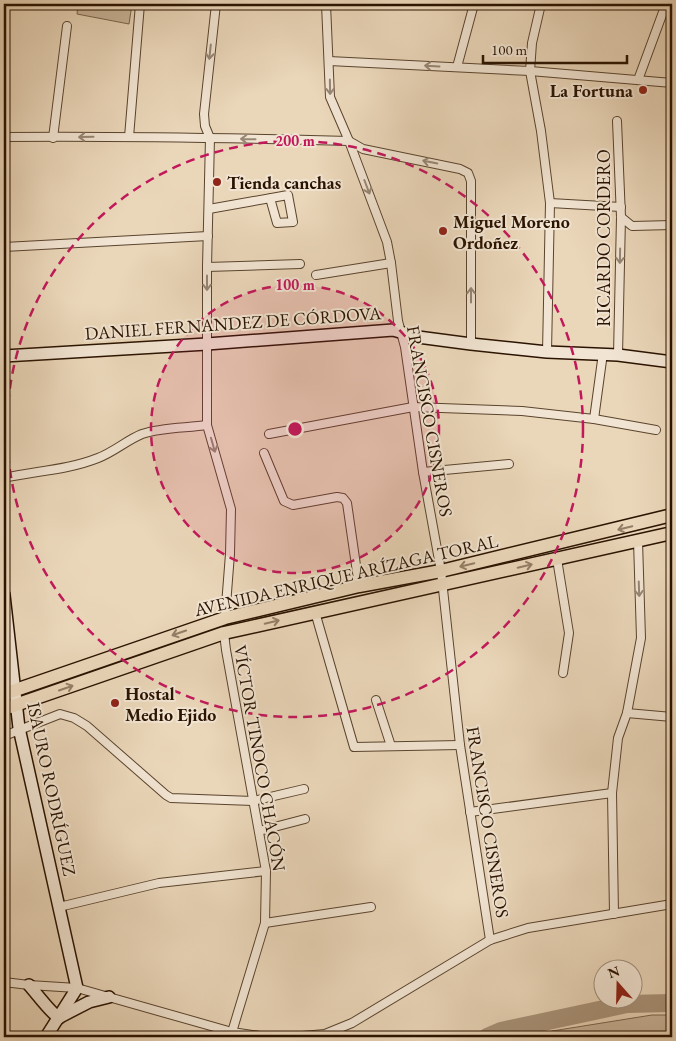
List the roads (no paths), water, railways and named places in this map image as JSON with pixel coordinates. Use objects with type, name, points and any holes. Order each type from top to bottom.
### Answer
[{"type":"main road","name":"AVENIDA ENRIQUE ARÍZAGA TORAL","points":[[9,692],[225,618],[359,586],[441,571],[672,515]]},
{"type":"main road","name":"AVENIDA ENRIQUE ARÍZAGA TORAL","points":[[4,709],[224,634],[672,532]]},
{"type":"street","points":[[129,136],[140,4]]},
{"type":"street","points":[[216,4],[204,114],[205,126],[210,138],[207,266],[207,426],[231,509],[225,618]]},
{"type":"street","name":"FRANCISCO CISNEROS","points":[[326,4],[330,97],[349,141],[387,242],[391,263],[423,472],[443,584],[460,746],[490,940]]},
{"type":"street","points":[[457,67],[474,4]]},
{"type":"street","points":[[541,4],[532,43],[530,72],[541,131],[550,203],[547,352]]},
{"type":"street","points":[[638,80],[666,4]]},
{"type":"street","points":[[53,138],[67,26]]},
{"type":"street","points":[[329,61],[457,67],[672,83]]},
{"type":"street","name":"RICARDO CORDERO","points":[[617,121],[621,207],[618,354]]},
{"type":"street","points":[[4,137],[129,136],[349,141],[363,149],[460,169],[468,173],[470,181],[472,344]]},
{"type":"street","points":[[209,209],[270,198]]},
{"type":"street","points":[[550,203],[621,207]]},
{"type":"street","points":[[621,217],[632,226],[672,225]]},
{"type":"street","points":[[4,247],[208,236]]},
{"type":"street","points":[[316,275],[391,263]]},
{"type":"street","points":[[207,266],[300,264]]},
{"type":"street","name":"DANIEL FERNANDEZ DE CÓRDOVA","points":[[4,356],[207,344],[393,330],[418,337],[472,344],[547,352],[618,354],[672,362]]},
{"type":"street","points":[[594,419],[603,353]]},
{"type":"street","points":[[269,434],[413,407],[522,411],[594,419],[656,430]]},
{"type":"street","points":[[4,478],[98,458],[149,432],[207,426]]},
{"type":"street","points":[[264,453],[284,501],[288,504],[293,505],[337,496],[343,498],[347,503],[359,586]]},
{"type":"street","points":[[423,472],[509,464]]},
{"type":"street","points":[[614,914],[612,793],[618,738],[627,713],[641,638],[638,541]]},
{"type":"street","points":[[557,559],[569,633],[563,673]]},
{"type":"street","name":"ISAURO RODRÍGUEZ","points":[[4,595],[9,692],[16,705],[19,728],[77,988]]},
{"type":"street","points":[[315,612],[354,747],[460,746]]},
{"type":"street","name":"VÍCTOR TINOCO CHACÓN","points":[[224,634],[266,871],[265,923],[232,1032]]},
{"type":"street","points":[[376,700],[391,746]]},
{"type":"street","points":[[627,713],[672,717]]},
{"type":"street","points":[[4,736],[19,728],[60,714],[74,718],[87,726],[166,796],[171,798],[253,801],[304,788]]},
{"type":"street","points":[[470,812],[612,793]]},
{"type":"street","points":[[259,831],[305,819]]},
{"type":"street","points":[[59,907],[159,883],[266,871]]},
{"type":"street","points":[[291,1037],[325,1034],[352,1023],[490,940],[528,928],[672,904]]},
{"type":"street","points":[[265,923],[371,907]]},
{"type":"street","points":[[4,982],[77,988],[232,1032],[267,1037]]},
{"type":"street","points":[[29,985],[59,1018]]},
{"type":"street","points":[[46,1037],[77,988]]},
{"type":"street","points":[[59,1018],[89,1002],[109,997]]},
{"type":"waterway","points":[[487,1037],[501,1031],[627,1004],[672,1003]]},
{"type":"place","name":"La Fortuna","points":[[643,90]]},
{"type":"place","name":"Tienda canchas","points":[[217,182]]},
{"type":"place","name":"Miguel Moreno Ordoñez","points":[[443,231]]},
{"type":"place","name":"Hostal Medio Ejido","points":[[115,703]]}]
